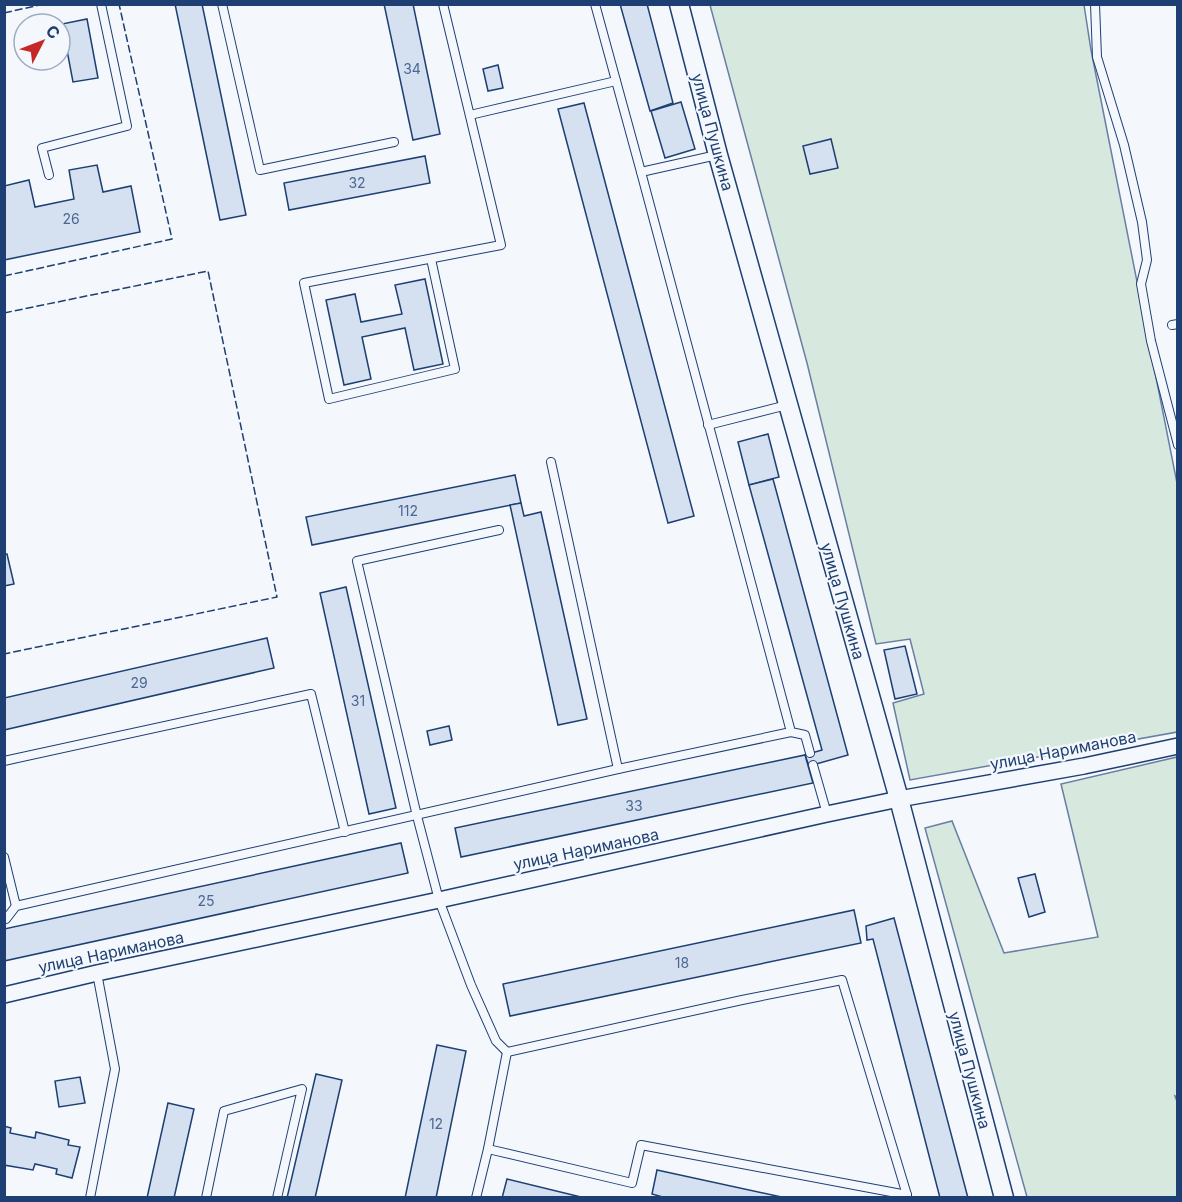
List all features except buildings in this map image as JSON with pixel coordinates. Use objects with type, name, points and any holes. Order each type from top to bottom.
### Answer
[{"type":"street","name":"улица Пушкина","points":[[679,4],[718,155],[899,799],[1004,1197]]},
{"type":"street","name":"улица Нариманова","points":[[4,995],[827,814],[1178,746]]},
{"type":"lane","points":[[49,175],[42,148],[127,126],[101,4]]},
{"type":"lane","points":[[222,4],[260,170],[394,142]]},
{"type":"lane","points":[[431,259],[455,369],[329,399],[304,283],[501,245],[443,4]]},
{"type":"lane","points":[[595,4],[790,732]]},
{"type":"lane","points":[[1095,4],[1097,57],[1124,145],[1142,222],[1147,260],[1141,284],[1151,341],[1178,444]]},
{"type":"lane","points":[[470,115],[616,81]]},
{"type":"lane","points":[[641,172],[718,155]]},
{"type":"lane","points":[[708,425],[788,404]]},
{"type":"lane","points":[[551,462],[618,769]]},
{"type":"lane","points":[[499,530],[357,561],[439,900],[475,994],[496,1041],[507,1052]]},
{"type":"lane","points":[[4,761],[311,694],[345,832]]},
{"type":"lane","points":[[4,919],[16,906],[790,732],[805,735],[810,753]]},
{"type":"lane","points":[[813,765],[827,814]]},
{"type":"lane","points":[[4,857],[16,906]]},
{"type":"lane","points":[[90,1197],[115,1069],[96,973]]},
{"type":"lane","points":[[488,1149],[632,1183],[642,1145],[907,1196],[842,980],[742,999],[507,1052]]},
{"type":"lane","points":[[476,1197],[507,1052]]},
{"type":"lane","points":[[206,1197],[224,1111],[302,1089],[277,1197]]},
{"type":"shaded area","points":[[710,5],[1084,5],[1177,483],[1177,732],[910,780],[893,703],[924,694],[910,639],[876,644],[807,363]]},
{"type":"shaded area","points":[[1177,757],[1177,1097],[1175,1096],[1178,1104],[1177,1197],[1027,1197],[925,828],[952,821],[1004,953],[1098,937],[1061,784]]},
{"type":"fence","points":[[4,13],[44,4]]},
{"type":"fence","points":[[4,276],[172,239],[119,4]]},
{"type":"fence","points":[[4,313],[208,271],[277,597],[4,654]]}]
